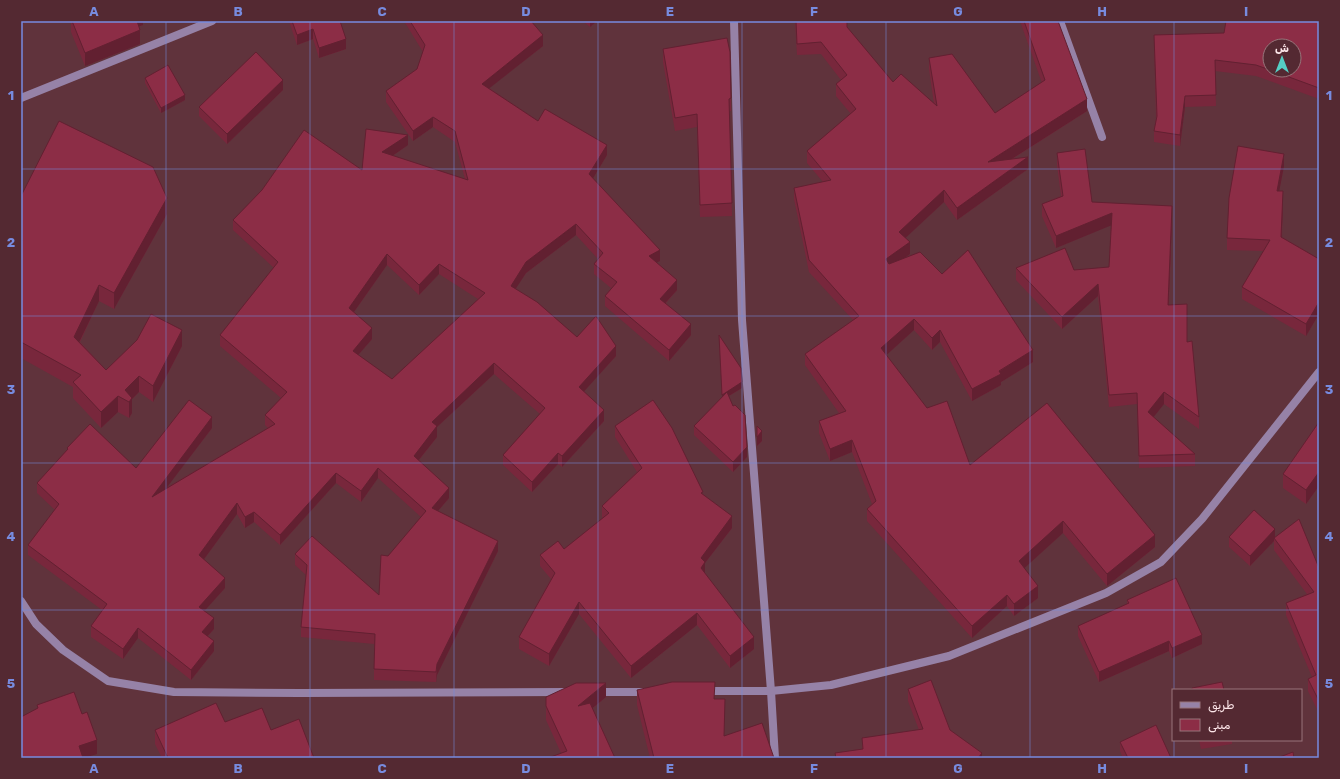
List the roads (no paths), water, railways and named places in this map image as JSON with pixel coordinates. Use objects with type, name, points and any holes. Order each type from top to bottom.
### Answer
[{"type":"street","points":[[21,98],[212,21]]},
{"type":"street","points":[[734,21],[742,320],[775,758]]},
{"type":"street","points":[[1060,21],[1102,137]]},
{"type":"street","points":[[695,691],[771,691],[831,685],[949,656],[1106,593],[1161,562],[1202,519],[1319,372]]},
{"type":"street","points":[[21,601],[36,624],[63,650],[108,681],[130,685],[174,692],[576,692]]},
{"type":"street","points":[[592,692],[655,692]]}]
